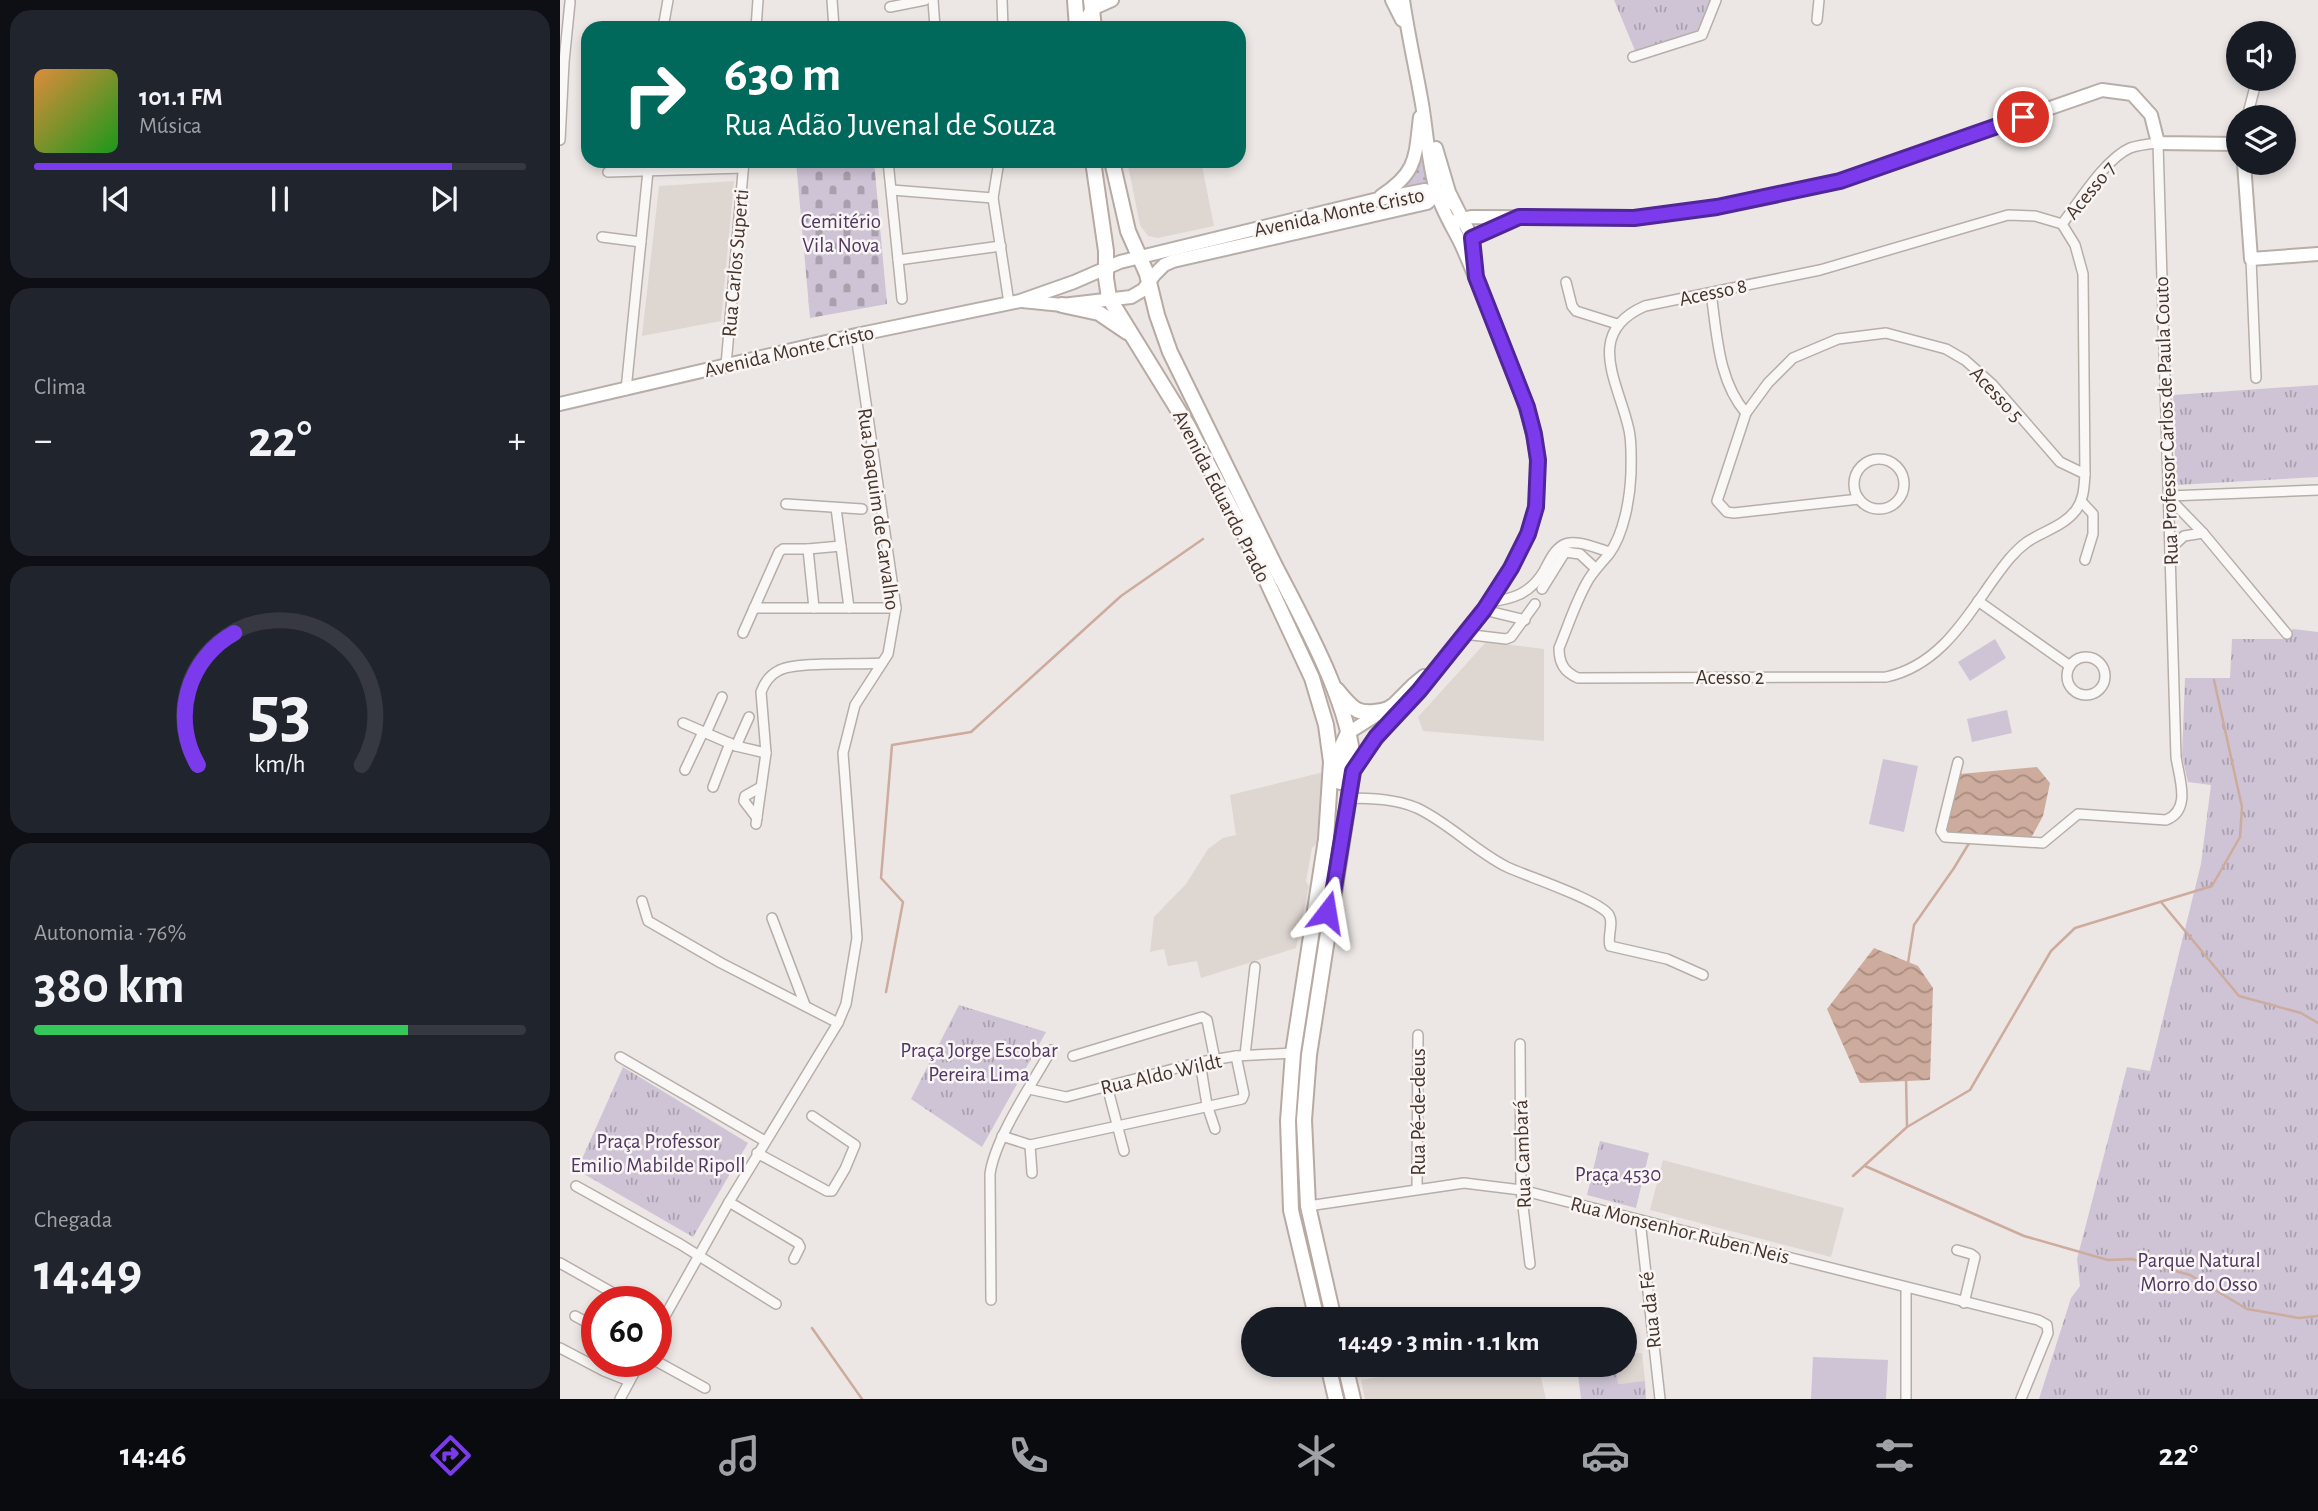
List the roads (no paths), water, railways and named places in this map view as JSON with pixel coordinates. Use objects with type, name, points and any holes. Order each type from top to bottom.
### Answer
[{"type":"main road","points":[[1075,0],[1078,21]]},
{"type":"main road","points":[[1082,21],[1091,4],[1112,0]]},
{"type":"main road","points":[[1392,0],[1407,30]]},
{"type":"main road","points":[[1403,0],[1437,194],[1457,215]]},
{"type":"main road","name":"Rua Professor Carlos de Paula Couto","points":[[1519,217],[1634,218],[1717,207],[1840,181],[2102,90],[2132,94],[2151,115],[2158,143]]},
{"type":"main road","points":[[1353,771],[1376,737],[1419,691],[1433,670],[1487,606],[1528,534],[1536,507],[1538,460],[1527,407],[1476,277],[1422,102]]},
{"type":"main road","points":[[1374,200],[1399,184],[1409,173],[1415,156],[1422,102]]},
{"type":"main road","points":[[2158,143],[2226,144]]},
{"type":"main road","points":[[1435,144],[1439,178],[1437,194]]},
{"type":"main road","name":"Avenida Eduardo Prado","points":[[1094,168],[1106,251],[1109,298],[1188,426],[1251,547],[1312,678],[1326,725],[1331,762],[1326,839]]},
{"type":"main road","name":"Avenida Eduardo Prado","points":[[1114,168],[1128,232],[1147,274],[1170,352],[1308,632],[1349,733],[1353,771],[1317,995]]},
{"type":"main road","points":[[2245,175],[2251,259],[2318,254]]},
{"type":"main road","name":"Avenida Monte Cristo","points":[[560,404],[856,335],[1014,302],[1120,262],[1374,200],[1425,190],[1437,194]]},
{"type":"main road","points":[[1437,194],[1457,215]]},
{"type":"main road","name":"Avenida Monte Cristo","points":[[1014,302],[1062,305],[1131,297],[1143,290],[1164,265],[1174,261],[1427,202],[1437,194]]},
{"type":"main road","points":[[1457,215],[1496,211],[1519,217]]},
{"type":"main road","points":[[1466,239],[1519,217]]},
{"type":"main road","points":[[1062,305],[1099,313],[1129,334]]},
{"type":"main road","points":[[1314,1307],[1291,1210],[1288,1121],[1293,1053],[1322,860],[1340,785],[1341,748],[1349,733],[1394,704],[1433,670]]},
{"type":"main road","points":[[1330,681],[1352,708],[1366,714],[1385,710]]},
{"type":"main road","points":[[1322,860],[1321,908],[1324,912],[1330,912]]},
{"type":"main road","points":[[1311,939],[1319,952],[1304,1120],[1308,1206],[1331,1307]]},
{"type":"main road","points":[[1331,1377],[1336,1399]]},
{"type":"main road","points":[[1348,1377],[1353,1399]]},
{"type":"street","points":[[664,21],[668,0]]},
{"type":"street","points":[[756,21],[758,0]]},
{"type":"street","points":[[832,0],[834,21]]},
{"type":"street","points":[[890,7],[925,0]]},
{"type":"street","points":[[933,0],[934,21]]},
{"type":"street","points":[[1002,0],[1003,21]]},
{"type":"street","points":[[1633,57],[1702,35],[1716,0]]},
{"type":"street","points":[[1816,20],[1819,0]]},
{"type":"street","points":[[560,140],[562,62],[570,2]]},
{"type":"street","name":"Acesso 7","points":[[2062,224],[2099,176],[2120,154],[2131,148],[2158,143]]},
{"type":"street","name":"Rua Professor Carlos de Paula Couto","points":[[1958,762],[1941,831],[1943,836],[2043,843],[2078,814],[2166,820],[2178,813],[2183,799],[2176,757],[2158,143]]},
{"type":"street","points":[[608,172],[635,168]]},
{"type":"street","points":[[626,390],[648,168]]},
{"type":"street","name":"Rua Carlos Superti","points":[[726,365],[743,168]]},
{"type":"street","points":[[889,168],[902,299]]},
{"type":"street","points":[[998,168],[993,198],[1014,302]]},
{"type":"street","points":[[891,190],[993,198]]},
{"type":"street","name":"Acesso 8","points":[[1617,324],[1629,313],[1645,306],[1820,270],[2008,215],[2035,216],[2062,224]]},
{"type":"street","points":[[2062,224],[2076,245],[2083,274],[2085,474],[2081,502],[2093,514],[2094,534],[2085,560]]},
{"type":"street","points":[[602,237],[641,242]]},
{"type":"street","points":[[898,260],[1001,246]]},
{"type":"street","points":[[2251,259],[2256,378]]},
{"type":"street","points":[[1542,589],[1565,552],[1580,554],[1595,568],[1610,552],[1623,523],[1631,475],[1630,432],[1610,367],[1610,341],[1617,324],[1576,312],[1566,282]]},
{"type":"street","points":[[1711,293],[1726,384],[1735,401],[1746,413]]},
{"type":"street","name":"Acesso 5","points":[[1859,499],[1734,513],[1720,507],[1718,495],[1746,413],[1768,383],[1793,358],[1838,339],[1886,332],[1946,349],[1965,360],[1992,384],[2060,462],[2085,474]]},
{"type":"street","name":"Rua Joaquim de Carvalho","points":[[672,1298],[838,1023],[846,1004],[857,938],[843,753],[855,705],[888,654],[896,608],[856,335]]},
{"type":"street","points":[[1885,460],[1900,469],[1903,492],[1894,504],[1879,509],[1859,499],[1855,491],[1856,474],[1868,461],[1885,460]]},
{"type":"street","points":[[2169,497],[2318,490]]},
{"type":"street","points":[[2169,497],[2203,533],[2287,634]]},
{"type":"street","name":"Acesso 2","points":[[1595,568],[1559,648],[1563,666],[1569,674],[1578,678],[1886,677],[1904,673],[1922,664],[1955,633],[2006,563],[2028,542],[2053,529],[2073,513],[2081,502]]},
{"type":"street","points":[[786,504],[862,509]]},
{"type":"street","points":[[836,508],[849,608]]},
{"type":"street","points":[[2170,549],[2184,536],[2203,533]]},
{"type":"street","points":[[1487,606],[1520,596],[1542,575],[1552,556],[1564,544],[1577,543],[1610,552]]},
{"type":"street","points":[[743,633],[779,552],[783,549],[841,546]]},
{"type":"street","points":[[808,549],[814,608]]},
{"type":"street","points":[[1978,601],[2070,666]]},
{"type":"street","points":[[1464,634],[1506,639],[1515,633],[1535,604]]},
{"type":"street","points":[[1487,606],[1525,620]]},
{"type":"street","points":[[754,608],[896,608]]},
{"type":"street","points":[[2087,657],[2099,662],[2105,674],[2102,687],[2093,694],[2076,692],[2068,683],[2070,666],[2080,658],[2087,657]]},
{"type":"street","points":[[761,787],[745,796],[744,801],[756,821],[761,787],[766,753],[761,692],[764,683],[778,670],[797,666],[882,663]]},
{"type":"street","points":[[685,770],[722,698]]},
{"type":"street","points":[[713,787],[749,717]]},
{"type":"street","points":[[683,723],[733,745],[766,753]]},
{"type":"street","points":[[1348,798],[1377,798],[1419,809],[1507,867],[1582,898],[1605,912],[1610,919],[1610,946],[1667,958],[1703,975]]},
{"type":"street","points":[[642,901],[648,921],[720,963],[838,1023]]},
{"type":"street","points":[[772,918],[805,1005]]},
{"type":"street","points":[[1002,1136],[1030,1145],[1243,1098],[1240,1056],[1255,967]]},
{"type":"street","points":[[1073,1056],[1202,1017],[1207,1020],[1215,1060]]},
{"type":"street","name":"Rua Pé-de-deus","points":[[1417,1189],[1418,1035]]},
{"type":"street","name":"Rua Cambará","points":[[1520,1044],[1521,1190],[1530,1264]]},
{"type":"street","points":[[991,1300],[992,1159],[1002,1136],[1051,1050]]},
{"type":"street","name":"Rua Aldo Wildt","points":[[1029,1089],[1065,1097],[1200,1062],[1240,1056],[1293,1053]]},
{"type":"street","points":[[620,1057],[765,1141]]},
{"type":"street","points":[[1200,1062],[1214,1129]]},
{"type":"street","points":[[1107,1086],[1125,1151]]},
{"type":"street","points":[[757,1153],[827,1191],[832,1191],[855,1145],[812,1116]]},
{"type":"street","points":[[1030,1145],[1032,1173]]},
{"type":"street","name":"Rua Monsenhor Ruben Neis","points":[[1308,1206],[1465,1183],[1521,1190],[2038,1321],[2046,1325],[2048,1333],[2021,1399]]},
{"type":"street","points":[[576,1186],[698,1255],[776,1304]]},
{"type":"street","points":[[729,1202],[798,1243],[800,1249],[794,1259]]},
{"type":"street","name":"Rua da Fé","points":[[1640,1220],[1660,1399]]},
{"type":"street","points":[[1957,1250],[1975,1257],[1964,1303]]},
{"type":"street","points":[[560,1263],[601,1286]]},
{"type":"street","points":[[1906,1288],[1906,1399]]},
{"type":"street","points":[[576,1315],[581,1318]]},
{"type":"street","points":[[560,1348],[629,1381]]},
{"type":"street","points":[[672,1370],[705,1388]]},
{"type":"street","points":[[620,1399],[631,1377]]},
{"type":"water","points":[[2037,767],[2050,783],[2043,816],[2031,838],[1944,833],[1960,774]]},
{"type":"water","points":[[1874,948],[1918,966],[1933,988],[1930,1080],[1860,1083],[1827,1009]]},
{"type":"waterway","points":[[886,992],[903,902],[881,878],[892,745],[971,732],[1121,596],[1203,539]]},
{"type":"waterway","points":[[1853,1176],[1907,1127],[1970,1090],[2051,951],[2075,928],[2212,886],[2240,837],[2242,807],[2214,680]]},
{"type":"waterway","points":[[1908,963],[1914,925],[1971,840]]},
{"type":"waterway","points":[[2161,902],[2239,996],[2301,1013],[2318,1023]]},
{"type":"waterway","points":[[1906,1078],[1907,1127]]},
{"type":"waterway","points":[[1865,1166],[2024,1236],[2108,1260],[2132,1259],[2190,1275],[2247,1309],[2299,1318],[2318,1316]]},
{"type":"waterway","points":[[812,1328],[862,1399]]},
{"type":"park label","name":"Cemitério Vila Nova","points":[[841,233]]},
{"type":"park label","name":"Praça Jorge Escobar Pereira Lima","points":[[979,1062]]},
{"type":"park label","name":"Praça Professor Emilio Mabilde Ripoll","points":[[658,1153]]},
{"type":"park label","name":"Praça 4530","points":[[1618,1174]]},
{"type":"park label","name":"Parque Natural Morro do Osso","points":[[2199,1272]]}]
